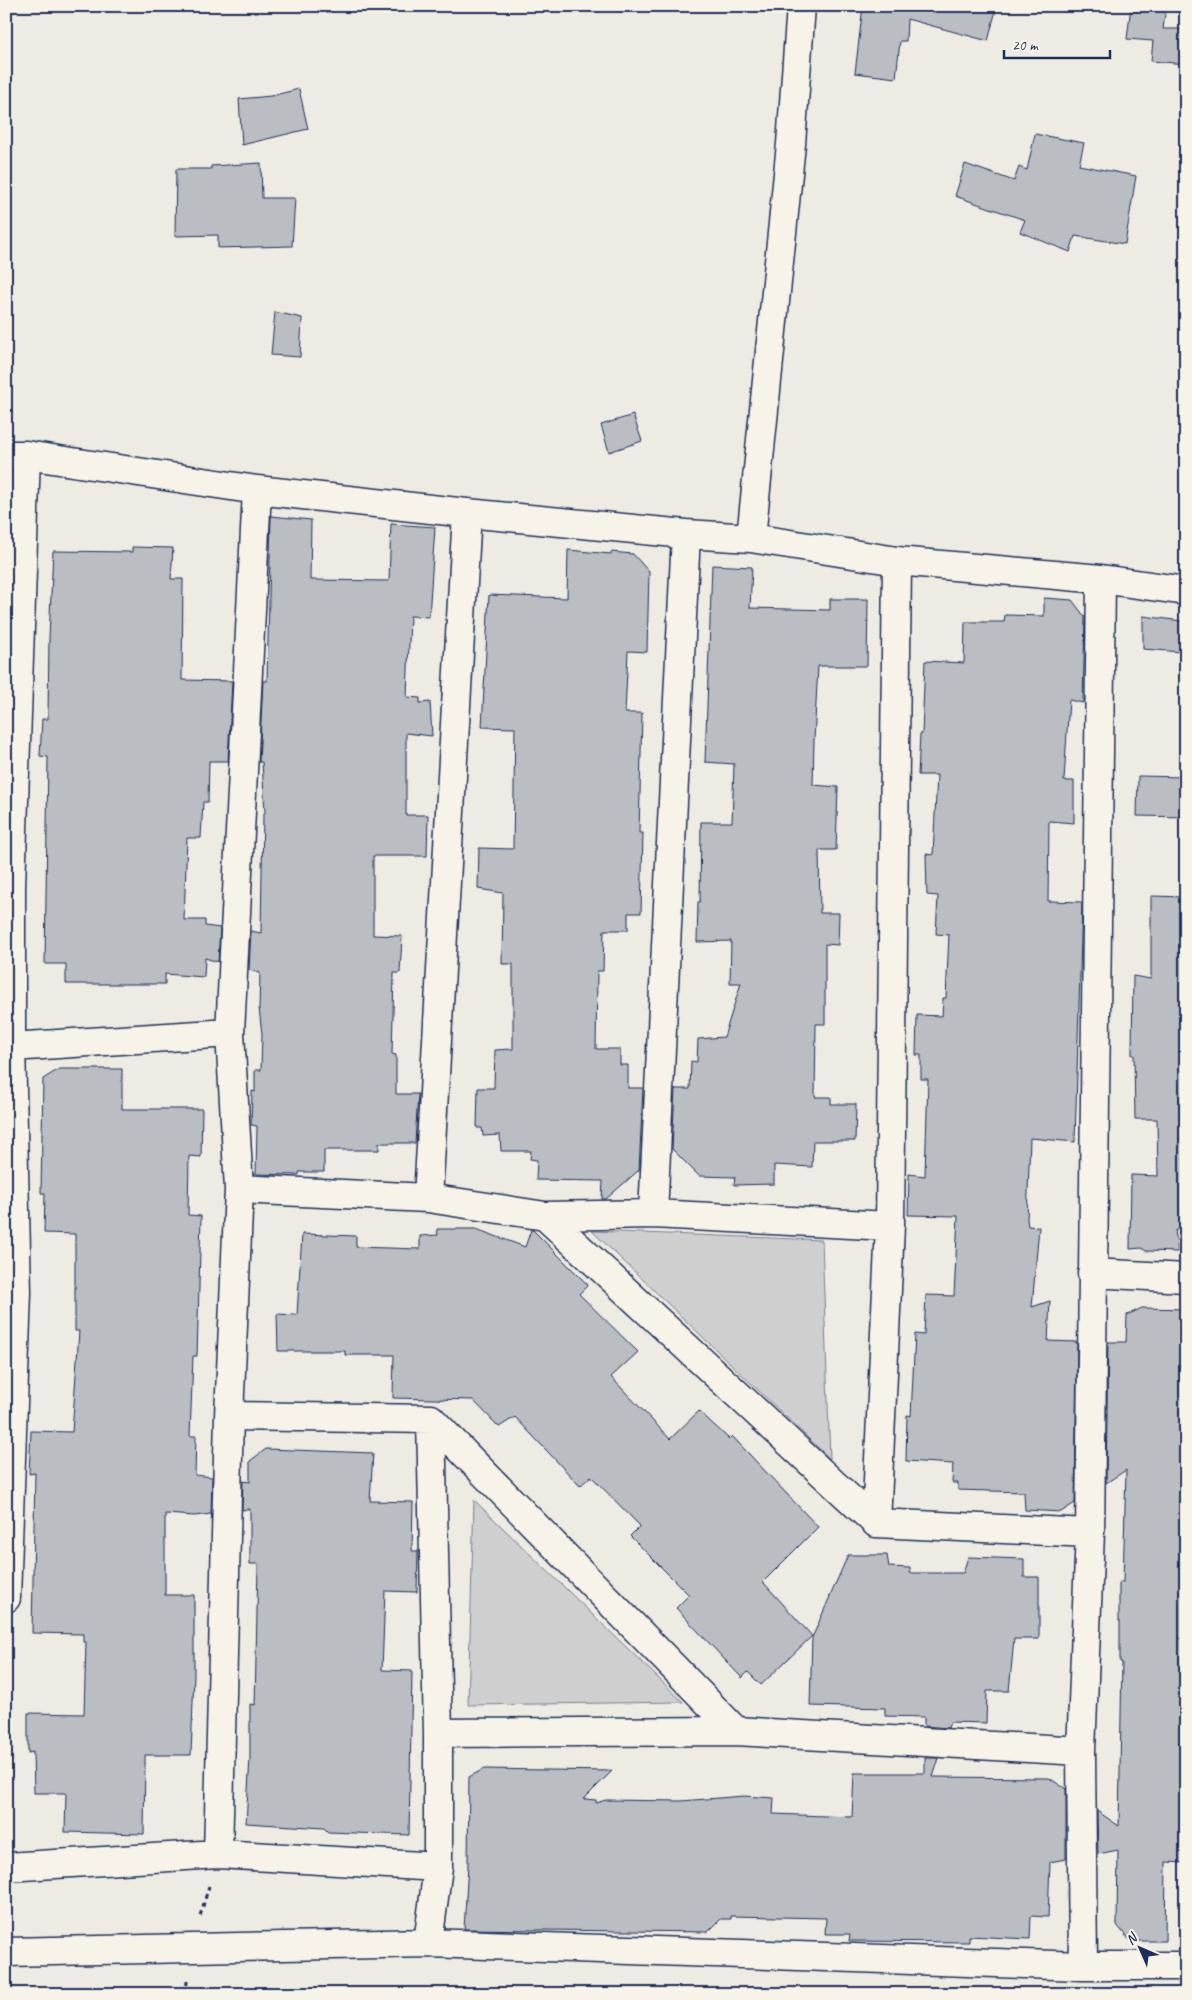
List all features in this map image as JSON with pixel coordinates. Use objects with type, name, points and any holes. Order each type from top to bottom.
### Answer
[{"type":"street","points":[[751,538],[791,144],[801,6]]},
{"type":"street","points":[[6,1598],[12,1291],[9,886],[16,455],[257,490],[468,513],[686,534],[751,538],[897,561],[1102,579],[1186,591]]},
{"type":"street","points":[[218,1854],[229,1416],[239,1189],[230,1033],[257,490]]},
{"type":"street","points":[[428,1198],[468,513]]},
{"type":"street","points":[[653,1214],[686,534]]},
{"type":"street","points":[[876,1523],[890,1226],[897,561]]},
{"type":"street","points":[[1083,1966],[1080,1751],[1090,1533],[1102,579]]},
{"type":"street","points":[[11,1047],[230,1033]]},
{"type":"street","points":[[239,1189],[428,1198],[545,1216],[653,1214],[890,1226]]},
{"type":"street","points":[[545,1216],[876,1523],[1090,1533]]},
{"type":"street","points":[[1092,1273],[1186,1278]]},
{"type":"street","points":[[229,1416],[431,1419],[736,1731]]},
{"type":"street","points":[[428,1944],[438,1867],[438,1733],[431,1419]]},
{"type":"street","points":[[438,1733],[736,1731],[1080,1751]]},
{"type":"street","points":[[6,1867],[218,1854],[438,1867]]},
{"type":"street","points":[[6,1952],[428,1944],[1083,1966],[1186,1966]]},
{"type":"path","points":[[190,1948],[218,1854]]},
{"type":"shaded area","points":[[592,1231],[822,1240],[830,1459]]},
{"type":"shaded area","points":[[474,1500],[683,1702],[468,1705]]},
{"type":"building","points":[[863,6],[997,6],[988,41],[907,19],[906,41],[900,41],[896,78],[855,73]]},
{"type":"building","points":[[1131,6],[1166,6],[1163,29],[1186,29],[1186,64],[1151,61],[1153,41],[1127,39]]},
{"type":"building","points":[[299,89],[308,129],[242,145],[239,99],[271,96]]},
{"type":"building","points":[[1035,134],[1084,143],[1079,165],[1136,176],[1125,244],[1075,236],[1070,252],[1020,232],[1025,220],[955,196],[965,164],[1014,181],[1019,167],[1027,170]]},
{"type":"building","points":[[261,163],[262,198],[295,198],[292,246],[218,248],[218,235],[175,236],[176,169],[211,169],[211,166]]},
{"type":"building","points":[[275,312],[302,318],[300,357],[271,355]]},
{"type":"building","points":[[633,415],[642,441],[609,452],[601,425]]},
{"type":"building","points":[[271,516],[311,520],[310,580],[389,581],[391,524],[435,527],[429,617],[410,616],[407,697],[420,698],[420,703],[430,702],[432,736],[406,733],[406,815],[428,815],[427,856],[373,856],[373,935],[402,936],[400,973],[394,973],[392,1054],[396,1055],[396,1094],[418,1094],[415,1143],[379,1143],[379,1150],[324,1150],[324,1172],[299,1172],[299,1175],[256,1174],[257,1126],[251,1125],[252,1091],[255,1092],[255,1070],[261,1070],[260,973],[249,970],[251,931],[261,933],[263,814],[265,813],[262,762],[259,762],[263,681],[267,681]]},
{"type":"building","points":[[132,547],[173,548],[171,579],[183,579],[182,680],[232,681],[228,761],[209,761],[208,802],[203,802],[201,838],[187,838],[184,920],[205,920],[205,926],[220,928],[218,962],[205,958],[204,977],[165,974],[165,984],[66,984],[66,964],[45,964],[48,757],[40,756],[42,719],[48,719],[53,551],[132,552]]},
{"type":"building","points":[[568,550],[633,554],[649,572],[647,652],[628,651],[625,713],[642,713],[639,833],[643,833],[641,913],[628,913],[628,930],[604,930],[603,971],[597,971],[596,1049],[620,1049],[620,1065],[628,1065],[628,1088],[643,1088],[639,1170],[606,1199],[602,1199],[603,1181],[536,1180],[537,1160],[530,1159],[531,1151],[501,1151],[500,1135],[483,1136],[482,1128],[477,1128],[478,1088],[494,1088],[495,1050],[513,1049],[513,964],[502,964],[503,893],[478,889],[479,848],[513,849],[515,728],[482,727],[489,595],[567,598]]},
{"type":"building","points":[[712,565],[752,567],[750,608],[830,610],[830,599],[868,599],[867,666],[818,666],[814,740],[813,785],[838,787],[836,850],[819,850],[820,913],[839,913],[838,945],[825,944],[825,1024],[816,1024],[815,1097],[831,1097],[831,1104],[856,1104],[855,1141],[813,1141],[812,1167],[774,1165],[774,1184],[734,1185],[735,1177],[699,1176],[672,1149],[675,1089],[690,1089],[691,1061],[697,1062],[698,1039],[724,1037],[741,983],[730,983],[731,941],[697,942],[698,902],[700,902],[701,822],[732,822],[734,764],[705,762]]},
{"type":"building","points":[[1044,598],[1072,600],[1085,617],[1083,703],[1069,700],[1064,781],[1074,781],[1074,823],[1049,821],[1048,901],[1082,902],[1075,1142],[1030,1138],[1027,1220],[1028,1226],[1039,1227],[1032,1307],[1050,1301],[1048,1341],[1077,1342],[1075,1503],[1061,1512],[1025,1510],[1024,1492],[958,1490],[958,1483],[952,1483],[953,1464],[906,1461],[907,1415],[911,1416],[915,1334],[924,1335],[926,1295],[954,1296],[958,1216],[908,1215],[909,1174],[925,1176],[928,1079],[921,1079],[921,1055],[916,1055],[917,1015],[942,1016],[943,998],[946,998],[949,935],[936,934],[938,896],[927,895],[926,854],[933,855],[937,775],[918,775],[925,661],[964,663],[965,622],[1004,622],[1005,615],[1044,616]]},
{"type":"building","points":[[1143,616],[1182,621],[1181,652],[1143,649]]},
{"type":"building","points":[[1138,776],[1186,777],[1186,817],[1137,816]]},
{"type":"building","points":[[1151,896],[1186,897],[1186,1230],[1175,1230],[1178,1252],[1146,1251],[1142,1248],[1130,1249],[1131,1175],[1158,1176],[1157,1119],[1135,1119],[1134,1055],[1132,1055],[1133,976],[1151,979]]},
{"type":"building","points":[[59,1069],[122,1069],[122,1109],[202,1109],[201,1157],[189,1156],[188,1215],[201,1216],[197,1356],[193,1356],[190,1436],[196,1436],[195,1475],[212,1477],[211,1514],[195,1516],[165,1514],[165,1595],[194,1595],[191,1755],[145,1755],[144,1834],[65,1832],[66,1793],[34,1793],[33,1752],[28,1753],[28,1713],[84,1714],[86,1642],[83,1642],[83,1634],[32,1633],[35,1473],[29,1474],[31,1431],[72,1432],[79,1331],[75,1331],[75,1234],[44,1233],[45,1193],[41,1193],[43,1079]]},
{"type":"building","points":[[437,1229],[476,1229],[525,1247],[531,1230],[533,1230],[588,1285],[579,1294],[638,1352],[611,1377],[670,1439],[699,1411],[729,1439],[732,1436],[818,1527],[763,1582],[812,1636],[761,1685],[748,1672],[742,1678],[676,1608],[689,1595],[630,1536],[640,1526],[591,1476],[580,1486],[515,1417],[499,1427],[473,1400],[393,1398],[394,1355],[345,1355],[345,1351],[278,1351],[277,1314],[297,1315],[302,1234],[356,1236],[356,1247],[420,1249],[420,1236],[438,1235]]},
{"type":"building","points":[[1142,1308],[1186,1309],[1186,1863],[1166,1862],[1165,1941],[1130,1941],[1117,1925],[1118,1850],[1098,1854],[1097,1811],[1119,1826],[1122,1662],[1120,1662],[1119,1582],[1123,1583],[1126,1470],[1106,1483],[1108,1342],[1126,1342],[1127,1315]]},
{"type":"building","points":[[266,1449],[373,1453],[370,1501],[413,1502],[412,1551],[418,1551],[417,1592],[385,1591],[382,1670],[412,1671],[409,1835],[328,1832],[324,1828],[246,1823],[250,1758],[250,1704],[255,1705],[258,1564],[250,1564],[250,1509],[242,1510],[243,1481],[250,1482],[250,1461]]},
{"type":"building","points":[[848,1555],[887,1555],[889,1567],[910,1568],[910,1573],[963,1573],[968,1557],[1024,1559],[1024,1577],[1039,1577],[1039,1639],[1014,1639],[1009,1691],[987,1691],[986,1723],[950,1722],[948,1728],[924,1726],[924,1717],[885,1716],[885,1708],[810,1706],[812,1638]]},
{"type":"building","points":[[925,1758],[939,1758],[933,1777],[1049,1778],[1066,1789],[1066,1859],[1050,1862],[1048,1917],[1031,1916],[1030,1939],[969,1936],[969,1942],[849,1941],[850,1934],[825,1934],[826,1918],[731,1916],[731,1919],[721,1919],[708,1932],[464,1929],[468,1865],[469,1777],[484,1769],[612,1771],[584,1799],[596,1800],[596,1803],[606,1800],[681,1801],[744,1796],[774,1798],[773,1814],[852,1817],[854,1773],[925,1773]]}]
